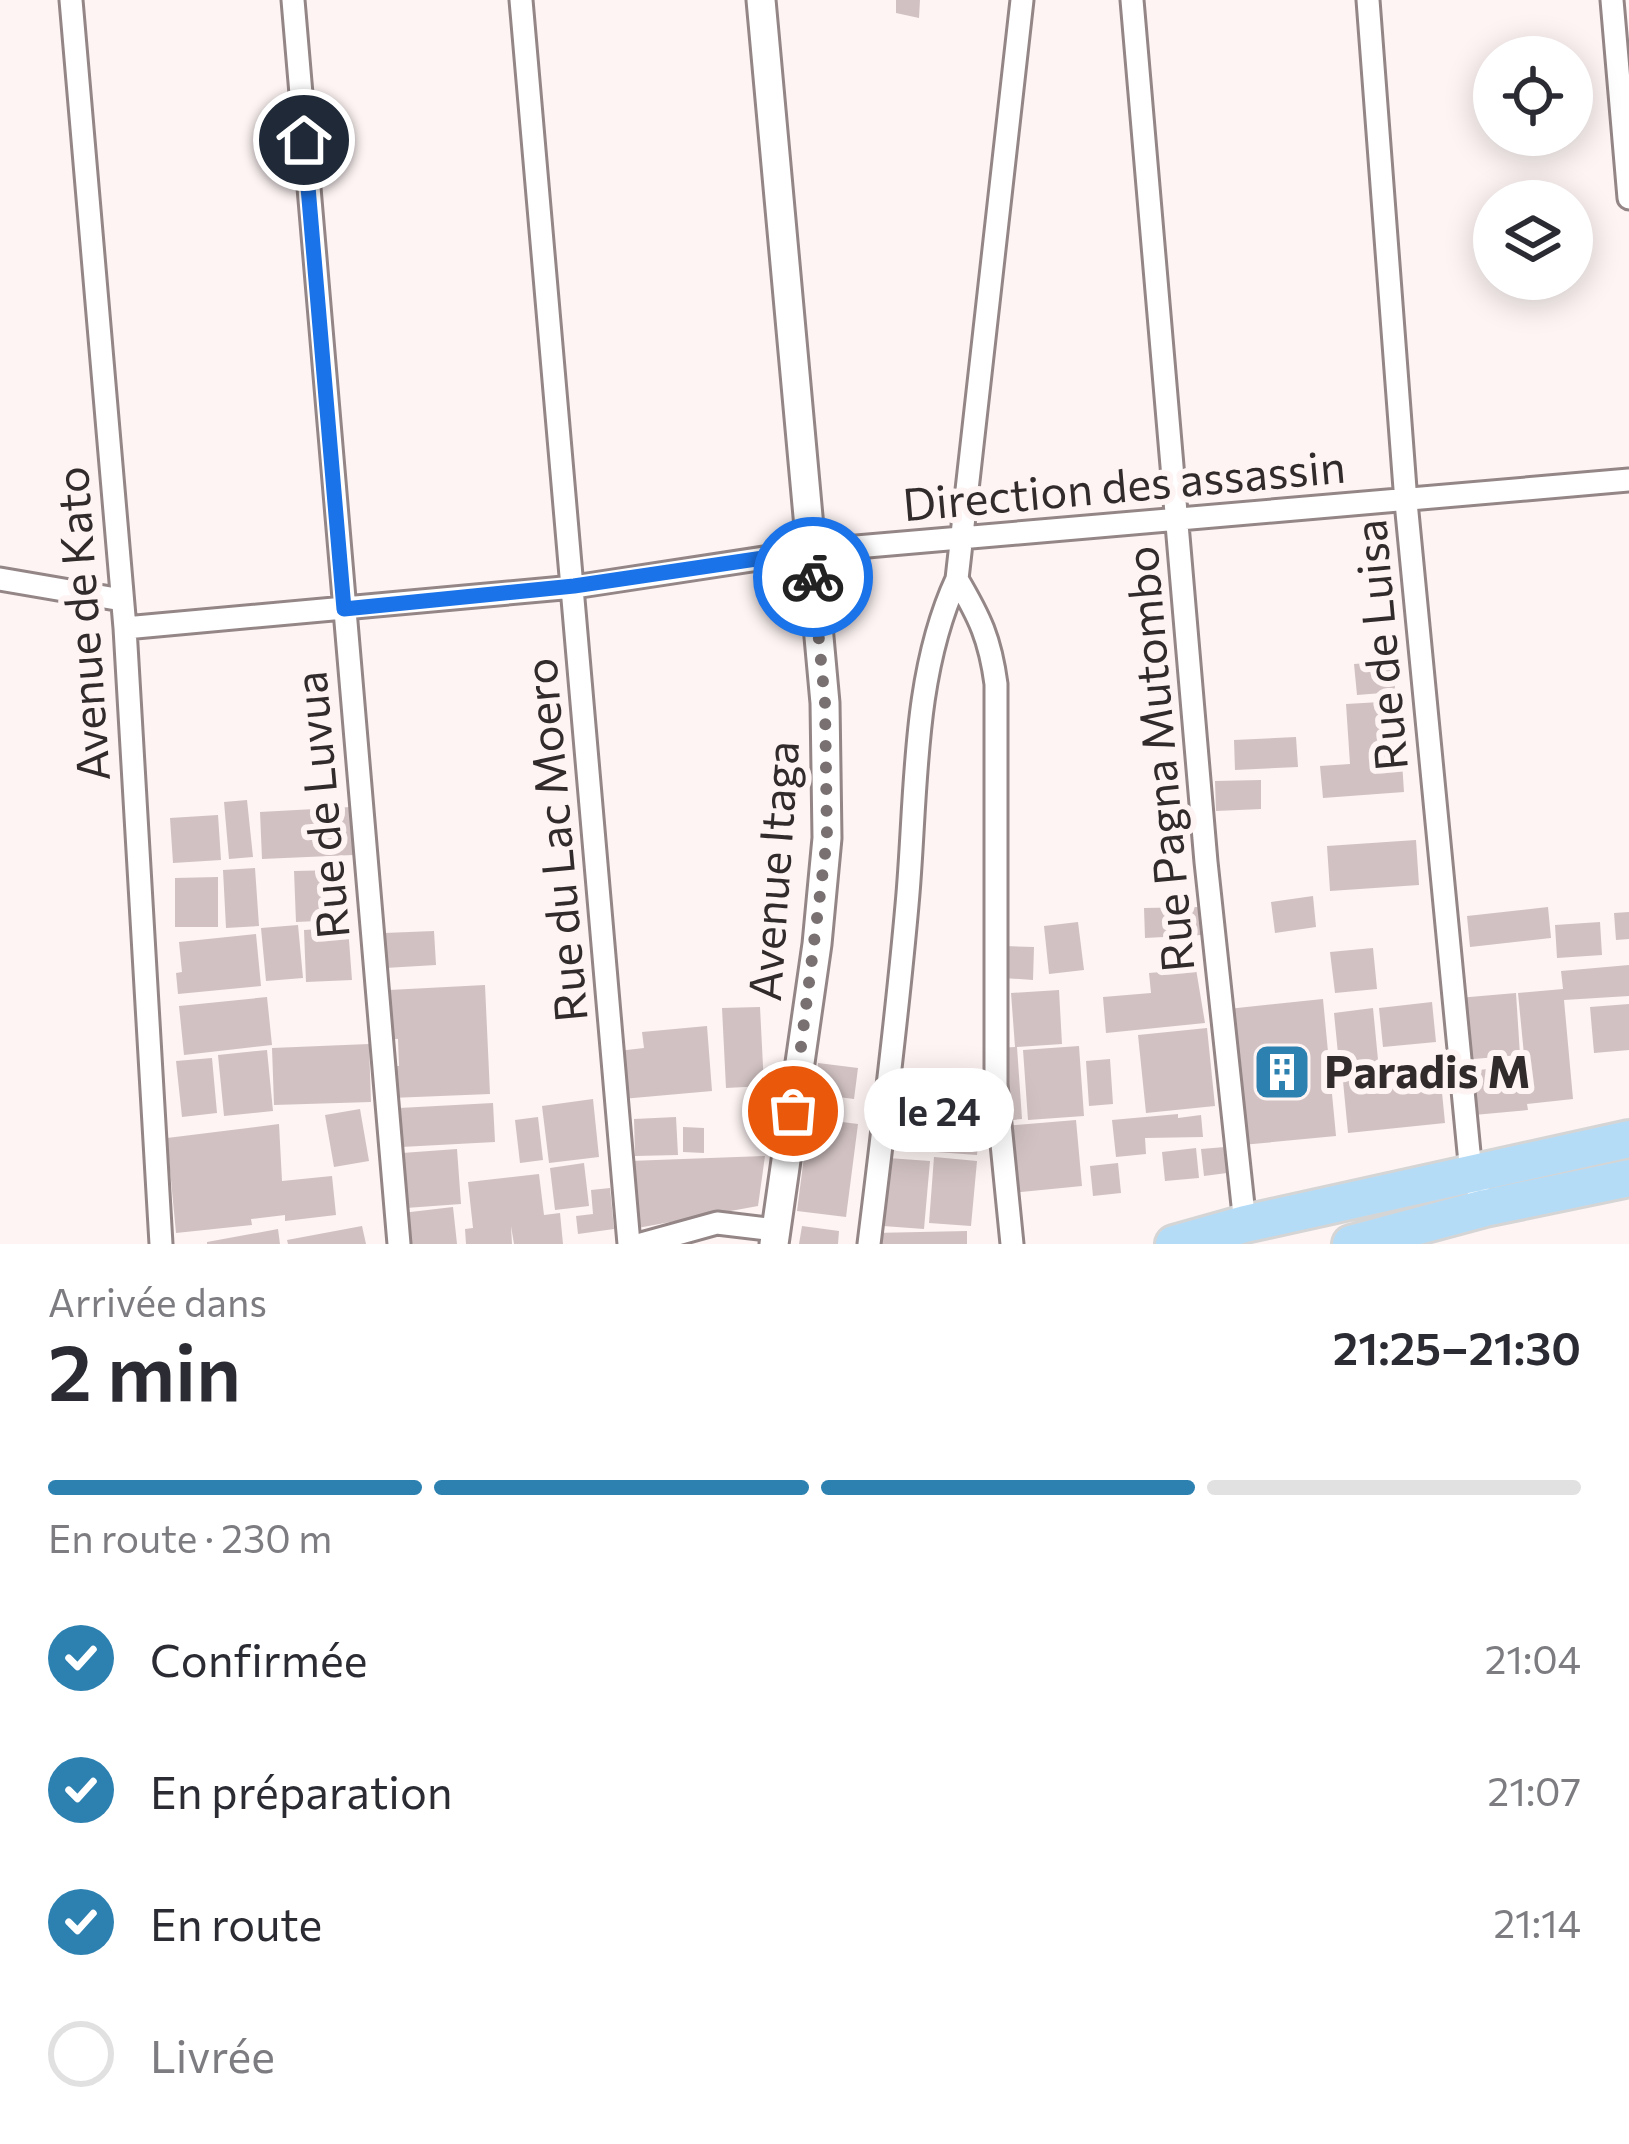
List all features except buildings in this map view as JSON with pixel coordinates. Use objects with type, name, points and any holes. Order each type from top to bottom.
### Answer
[{"type":"main road","points":[[1174,1244],[1629,1138]]},
{"type":"main road","points":[[1351,1244],[1485,1208],[1629,1178]]},
{"type":"street","name":"Avenue de Kato","points":[[71,0],[125,628],[160,1244]]},
{"type":"street","name":"Rue de Luvua","points":[[293,0],[399,1244]]},
{"type":"street","name":"Rue du Lac Moero","points":[[521,0],[628,1244]]},
{"type":"street","name":"Avenue Itaga","points":[[761,0],[825,703],[827,838],[817,944],[774,1237]]},
{"type":"street","points":[[869,1244],[927,685],[941,614],[957,579],[1022,0]]},
{"type":"street","name":"Rue Pagna Mutombo","points":[[1132,0],[1207,862],[1245,1224]]},
{"type":"street","name":"Rue de Luisa","points":[[1368,0],[1406,502],[1471,1174],[1485,1208]]},
{"type":"street","points":[[1612,0],[1629,198]]},
{"type":"street","name":"Direction des assassin","points":[[125,628],[574,586],[810,551],[1629,480]]},
{"type":"street","points":[[0,579],[122,600]]},
{"type":"street","points":[[957,579],[976,607],[991,646],[996,684],[996,1084],[1012,1244]]},
{"type":"street","points":[[641,1244],[718,1223],[774,1237]]},
{"type":"way so far","points":[[793,1111],[827,838],[825,703],[813,577]]},
{"type":"place","name":"Paradis M","points":[[1282,1072]]},
{"type":"place","name":"le 24","points":[[793,1111]]},
{"type":"route","points":[[304,140],[344,609],[574,586],[810,551],[813,577]]}]
